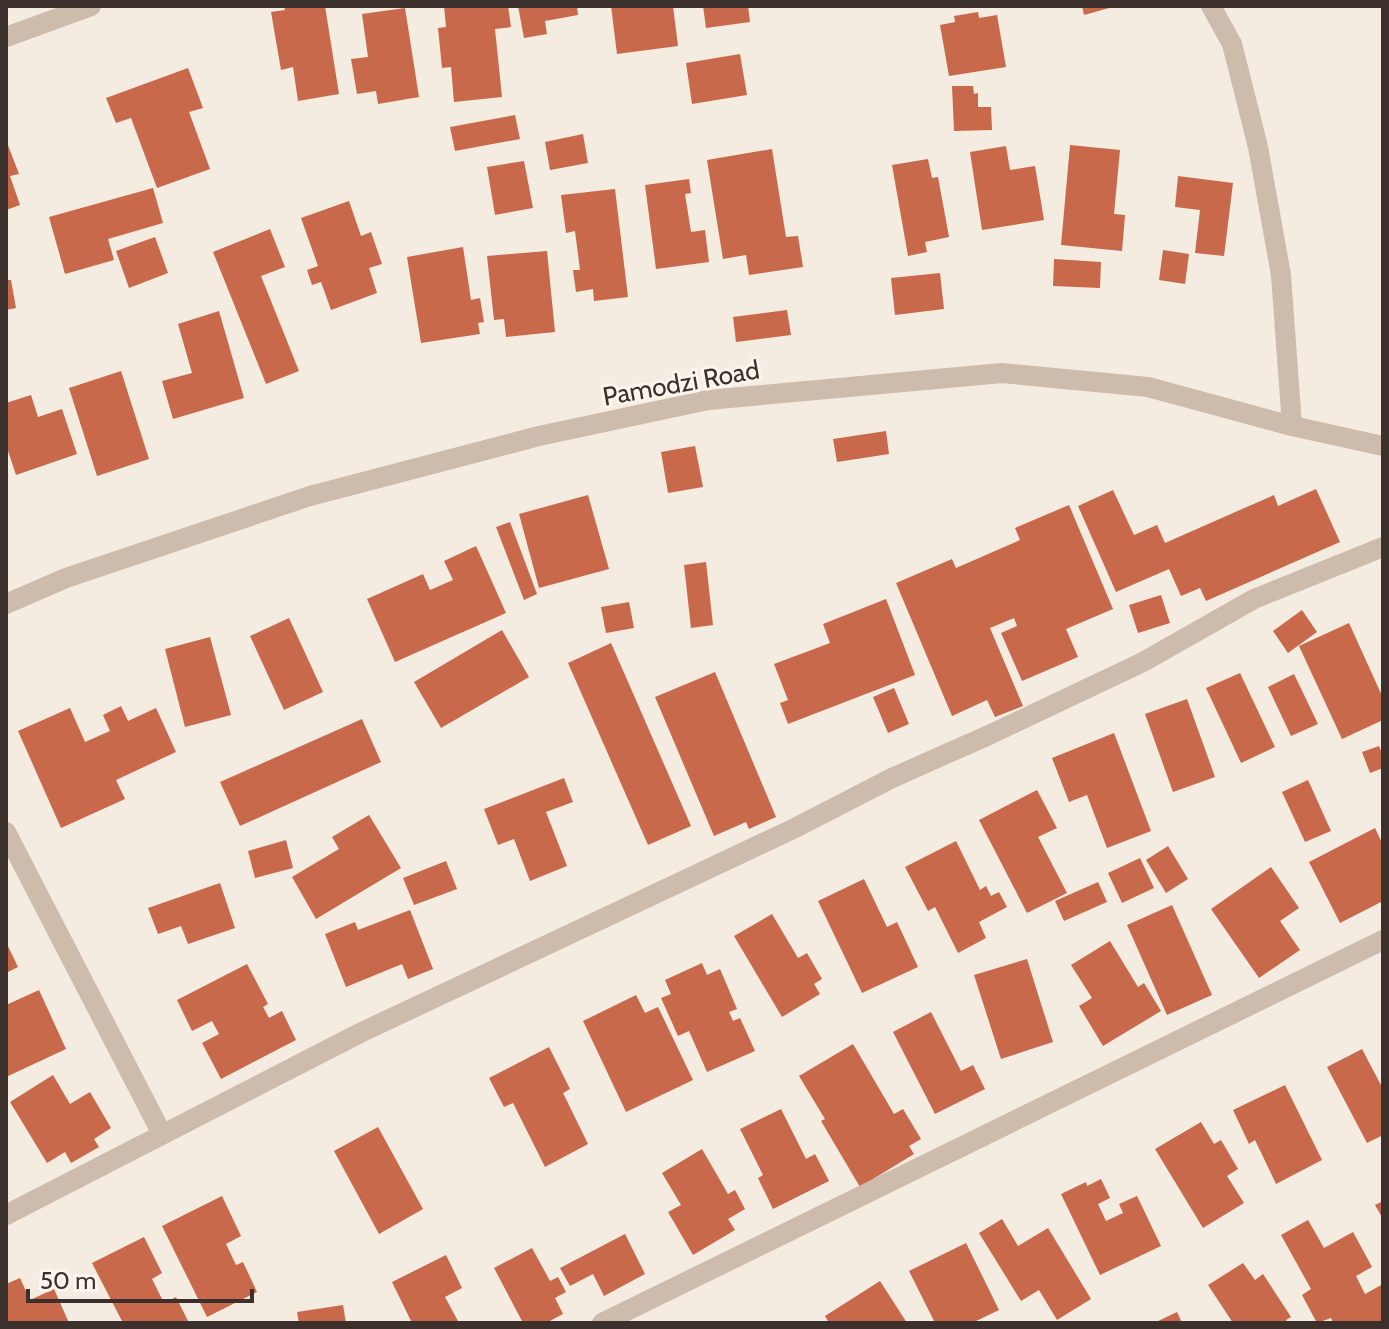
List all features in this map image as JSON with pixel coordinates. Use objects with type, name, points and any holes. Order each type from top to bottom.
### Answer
[{"type":"street","points":[[6,37],[91,6]]},
{"type":"street","points":[[1211,6],[1232,44],[1258,147],[1281,275],[1292,426]]},
{"type":"street","name":"Pamodzi Road","points":[[6,604],[66,578],[310,496],[539,436],[708,400],[1002,373],[1148,387],[1292,426],[1383,446]]},
{"type":"street","points":[[6,1215],[360,1033],[793,829],[892,778],[1143,662],[1254,599],[1383,547]]},
{"type":"street","points":[[6,832],[162,1134]]},
{"type":"street","points":[[602,1323],[1383,940]]},
{"type":"building","points":[[284,6],[325,6],[339,94],[298,101],[293,67],[281,70],[271,12],[285,10]]},
{"type":"building","points":[[444,6],[508,6],[511,27],[495,29],[502,97],[454,102],[451,67],[442,68],[438,28],[446,27]]},
{"type":"building","points":[[518,6],[577,6],[578,15],[545,21],[547,34],[524,38]]},
{"type":"building","points":[[611,6],[673,6],[678,46],[617,54]]},
{"type":"building","points":[[703,6],[748,6],[750,22],[706,28]]},
{"type":"building","points":[[1082,6],[1112,6],[1113,7],[1084,15]]},
{"type":"building","points":[[405,8],[419,97],[378,104],[376,91],[357,94],[351,59],[368,57],[362,14]]},
{"type":"building","points":[[978,12],[979,18],[997,15],[1006,67],[949,76],[940,25],[955,22],[954,16]]},
{"type":"building","points":[[740,54],[747,95],[692,104],[686,63]]},
{"type":"building","points":[[188,68],[203,108],[189,112],[210,169],[157,188],[131,118],[116,123],[106,98]]},
{"type":"building","points":[[952,86],[973,86],[974,94],[978,93],[978,107],[991,107],[992,130],[954,131]]},
{"type":"building","points":[[515,115],[520,139],[455,151],[450,127]]},
{"type":"building","points":[[583,134],[588,163],[550,170],[545,142]]},
{"type":"building","points":[[6,140],[19,174],[10,176],[20,205],[6,210]]},
{"type":"building","points":[[1070,145],[1120,150],[1114,214],[1125,215],[1122,251],[1061,245]]},
{"type":"building","points":[[1006,146],[1010,170],[1035,166],[1044,220],[982,230],[970,152]]},
{"type":"building","points":[[772,149],[786,237],[798,236],[803,267],[749,275],[746,255],[723,259],[707,160]]},
{"type":"building","points":[[928,159],[932,178],[938,177],[949,237],[925,242],[927,252],[908,256],[892,165]]},
{"type":"building","points":[[524,161],[533,208],[495,215],[487,167]]},
{"type":"building","points":[[1178,176],[1233,183],[1224,256],[1195,253],[1200,210],[1175,207]]},
{"type":"building","points":[[689,179],[691,193],[685,194],[691,232],[705,230],[709,262],[656,269],[645,185]]},
{"type":"building","points":[[153,188],[163,223],[108,239],[114,260],[65,274],[49,217]]},
{"type":"building","points":[[615,189],[628,297],[594,301],[593,289],[576,292],[573,270],[580,270],[575,231],[566,233],[561,195]]},
{"type":"building","points":[[349,201],[361,236],[371,232],[382,264],[369,268],[377,293],[331,310],[321,282],[312,285],[307,270],[318,266],[301,218]]},
{"type":"building","points":[[270,229],[285,267],[261,276],[299,371],[266,384],[213,252]]},
{"type":"building","points":[[155,237],[168,273],[129,288],[116,251]]},
{"type":"building","points":[[463,247],[471,300],[480,298],[484,322],[478,323],[480,334],[421,343],[407,257]]},
{"type":"building","points":[[1163,250],[1189,254],[1185,284],[1159,280]]},
{"type":"building","points":[[547,251],[555,332],[506,337],[504,319],[494,320],[487,256]]},
{"type":"building","points":[[1054,259],[1101,262],[1100,288],[1053,286]]},
{"type":"building","points":[[940,273],[944,309],[895,315],[891,278]]},
{"type":"building","points":[[6,280],[11,280],[16,308],[6,310]]},
{"type":"building","points":[[787,310],[791,335],[736,342],[733,317]]},
{"type":"building","points":[[219,311],[244,398],[173,419],[162,381],[192,373],[178,324]]},
{"type":"building","points":[[121,371],[149,459],[97,476],[69,388]]},
{"type":"building","points":[[31,395],[38,417],[62,409],[77,454],[16,475],[6,445],[6,403]]},
{"type":"building","points":[[886,431],[889,454],[837,462],[833,439]]},
{"type":"building","points":[[695,446],[703,487],[668,493],[661,452]]},
{"type":"building","points":[[1316,489],[1340,542],[1206,601],[1200,588],[1181,596],[1169,569],[1116,592],[1078,506],[1113,490],[1134,535],[1157,525],[1165,543],[1274,495],[1278,506]]},
{"type":"building","points":[[588,495],[609,569],[539,588],[519,514]]},
{"type":"building","points":[[1069,505],[1113,609],[1066,629],[1078,657],[1022,681],[1001,633],[1017,626],[1014,618],[990,628],[1023,706],[995,717],[987,700],[952,716],[896,583],[952,559],[956,568],[1020,540],[1015,528]]},
{"type":"building","points":[[510,522],[537,594],[524,600],[496,527]]},
{"type":"building","points":[[476,546],[506,613],[395,662],[367,599],[423,574],[430,590],[453,580],[444,561]]},
{"type":"building","points":[[706,562],[713,625],[691,628],[684,565]]},
{"type":"building","points":[[1161,595],[1170,623],[1138,633],[1129,605]]},
{"type":"building","points":[[886,599],[915,675],[788,724],[780,703],[788,700],[774,664],[830,643],[823,624]]},
{"type":"building","points":[[629,602],[634,628],[606,633],[601,607]]},
{"type":"building","points":[[1302,610],[1317,632],[1288,653],[1273,631]]},
{"type":"building","points":[[289,618],[323,692],[284,710],[250,636]]},
{"type":"building","points":[[1349,623],[1383,698],[1383,720],[1342,739],[1299,646]]},
{"type":"building","points":[[502,630],[529,677],[441,728],[414,682]]},
{"type":"building","points":[[210,637],[231,715],[185,727],[165,649]]},
{"type":"building","points":[[611,643],[691,826],[648,845],[568,663]]},
{"type":"building","points":[[715,672],[776,817],[749,829],[746,822],[714,836],[655,697]]},
{"type":"building","points":[[1240,673],[1275,747],[1241,763],[1206,688]]},
{"type":"building","points":[[1294,674],[1318,724],[1291,736],[1268,687]]},
{"type":"building","points":[[894,688],[909,724],[888,733],[873,697]]},
{"type":"building","points":[[1187,699],[1215,777],[1173,792],[1145,714]]},
{"type":"building","points":[[121,706],[128,721],[156,708],[176,752],[116,780],[125,799],[61,828],[18,731],[70,708],[85,742],[110,731],[103,715]]},
{"type":"building","points":[[362,719],[381,762],[240,826],[220,782]]},
{"type":"building","points":[[1114,733],[1151,831],[1107,848],[1087,795],[1069,802],[1052,758]]},
{"type":"building","points":[[1379,746],[1383,768],[1370,773],[1362,752]]},
{"type":"building","points":[[564,778],[573,802],[546,812],[567,866],[530,881],[514,839],[498,845],[484,809]]},
{"type":"building","points":[[1308,780],[1331,831],[1305,842],[1282,792]]},
{"type":"building","points":[[1037,790],[1057,828],[1038,837],[1067,893],[1027,913],[979,820]]},
{"type":"building","points":[[369,815],[401,868],[316,919],[292,877],[339,849],[332,837]]},
{"type":"building","points":[[1375,828],[1383,845],[1383,901],[1340,923],[1309,862]]},
{"type":"building","points":[[286,840],[293,868],[255,878],[248,851]]},
{"type":"building","points":[[956,841],[980,890],[986,886],[991,896],[999,892],[1007,907],[979,922],[986,938],[958,953],[935,907],[928,911],[905,867]]},
{"type":"building","points":[[1168,846],[1188,879],[1166,893],[1146,860]]},
{"type":"building","points":[[1140,858],[1154,888],[1122,903],[1108,873]]},
{"type":"building","points":[[446,861],[457,889],[414,905],[403,878]]},
{"type":"building","points":[[1271,867],[1299,908],[1280,921],[1300,950],[1259,978],[1211,909]]},
{"type":"building","points":[[864,879],[887,927],[897,922],[918,967],[862,993],[818,901]]},
{"type":"building","points":[[1098,882],[1107,902],[1064,921],[1055,901]]},
{"type":"building","points":[[220,883],[235,928],[188,944],[181,926],[158,934],[148,908]]},
{"type":"building","points":[[1172,905],[1212,995],[1167,1015],[1127,925]]},
{"type":"building","points":[[410,910],[433,969],[408,979],[402,964],[346,987],[325,934],[355,922],[358,930]]},
{"type":"building","points":[[772,914],[798,958],[807,953],[822,979],[814,984],[820,994],[782,1017],[734,936]]},
{"type":"building","points":[[1110,941],[1138,987],[1144,983],[1161,1011],[1103,1046],[1079,1006],[1092,998],[1071,965]]},
{"type":"building","points":[[6,942],[18,967],[6,973]]},
{"type":"building","points":[[1027,959],[1053,1042],[1001,1059],[974,975]]},
{"type":"building","points":[[702,963],[707,975],[720,969],[737,1009],[729,1012],[733,1021],[740,1018],[755,1051],[707,1072],[689,1031],[678,1036],[661,998],[671,994],[665,980]]},
{"type":"building","points":[[247,964],[268,1004],[263,1007],[269,1018],[282,1011],[296,1040],[221,1079],[202,1043],[219,1034],[212,1021],[192,1031],[177,1000]]},
{"type":"building","points":[[39,990],[66,1049],[6,1077],[6,1005]]},
{"type":"building","points":[[636,995],[645,1013],[658,1007],[693,1080],[626,1112],[583,1021]]},
{"type":"building","points":[[931,1012],[961,1071],[973,1065],[985,1089],[935,1114],[893,1032]]},
{"type":"building","points":[[853,1044],[894,1114],[903,1109],[921,1139],[909,1146],[914,1154],[860,1187],[799,1076]]},
{"type":"building","points":[[549,1047],[570,1089],[563,1093],[588,1144],[545,1167],[513,1103],[504,1107],[489,1078]]},
{"type":"building","points":[[1362,1049],[1383,1089],[1383,1135],[1367,1143],[1327,1067]]},
{"type":"building","points":[[53,1075],[70,1104],[90,1092],[111,1128],[94,1139],[99,1147],[71,1163],[65,1152],[47,1163],[10,1102]]},
{"type":"building","points":[[1285,1085],[1322,1160],[1276,1184],[1255,1140],[1249,1144],[1233,1110]]},
{"type":"building","points":[[781,1109],[806,1159],[815,1154],[829,1181],[773,1209],[758,1178],[763,1175],[740,1129]]},
{"type":"building","points":[[1201,1122],[1214,1144],[1221,1140],[1238,1169],[1227,1176],[1244,1203],[1203,1228],[1155,1149]]},
{"type":"building","points":[[378,1127],[423,1209],[379,1234],[334,1151]]},
{"type":"building","points":[[702,1149],[728,1194],[735,1190],[745,1209],[728,1219],[735,1230],[693,1255],[668,1212],[681,1205],[662,1173]]},
{"type":"building","points":[[1101,1179],[1110,1198],[1098,1204],[1106,1221],[1123,1213],[1119,1204],[1137,1196],[1161,1246],[1100,1275],[1061,1194],[1086,1182],[1087,1186]]},
{"type":"building","points":[[222,1196],[241,1236],[226,1244],[236,1265],[243,1262],[257,1292],[207,1317],[162,1226]]},
{"type":"building","points":[[1383,1201],[1383,1219],[1375,1205]]},
{"type":"building","points":[[1002,1219],[1018,1246],[1048,1228],[1091,1299],[1057,1320],[1039,1290],[1021,1301],[979,1233]]},
{"type":"building","points":[[1308,1220],[1324,1248],[1353,1232],[1372,1267],[1356,1276],[1365,1294],[1383,1284],[1383,1323],[1333,1323],[1331,1318],[1317,1323],[1302,1295],[1311,1289],[1281,1235]]},
{"type":"building","points":[[625,1234],[645,1274],[604,1296],[593,1274],[570,1286],[560,1268]]},
{"type":"building","points":[[144,1237],[162,1273],[152,1279],[164,1303],[176,1297],[188,1321],[184,1323],[123,1323],[92,1263]]},
{"type":"building","points":[[966,1243],[999,1310],[972,1323],[935,1323],[909,1271]]},
{"type":"building","points":[[532,1248],[550,1281],[558,1277],[566,1292],[555,1298],[563,1314],[546,1323],[523,1323],[494,1268]]},
{"type":"building","points":[[446,1255],[462,1288],[445,1297],[459,1323],[412,1323],[392,1282]]},
{"type":"building","points":[[1243,1263],[1255,1280],[1263,1274],[1291,1317],[1286,1320],[1288,1323],[1233,1323],[1208,1285]]},
{"type":"building","points":[[20,1278],[30,1300],[54,1289],[69,1323],[6,1323],[6,1284]]},
{"type":"building","points":[[880,1281],[907,1323],[829,1323],[825,1316]]},
{"type":"building","points":[[343,1305],[346,1323],[299,1323],[297,1312]]},
{"type":"building","points":[[1177,1312],[1182,1323],[1154,1323]]}]
